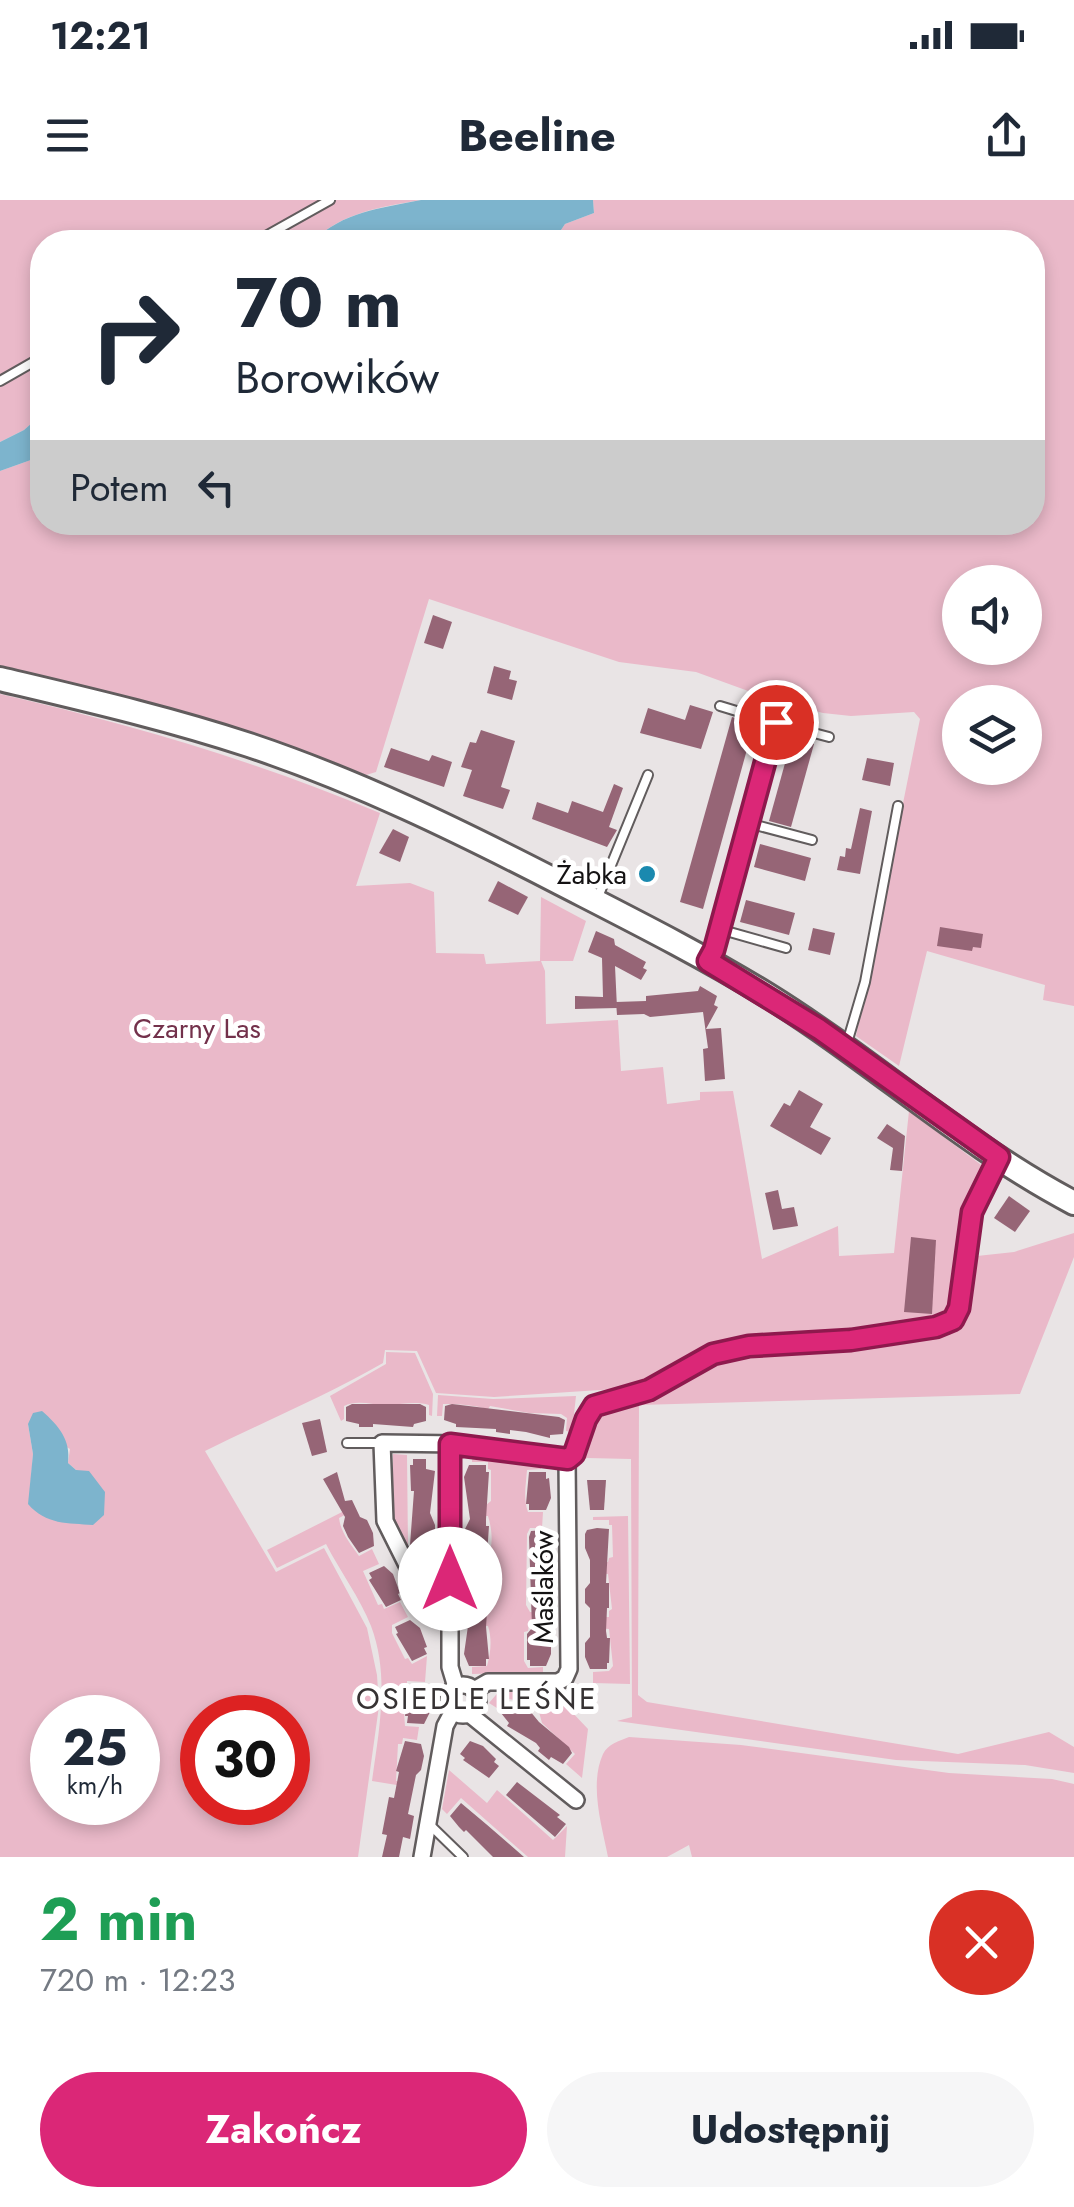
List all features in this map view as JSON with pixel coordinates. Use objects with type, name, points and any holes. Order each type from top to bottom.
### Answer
[{"type":"street","points":[[0,679],[162,719],[308,766],[407,808],[596,902],[774,999],[999,1157],[1074,1203]]},
{"type":"street","points":[[450,1613],[422,1598],[385,1521],[382,1443],[450,1444],[568,1459],[574,1454],[594,1406],[632,1397],[713,1354],[733,1348],[851,1340],[946,1325],[959,1308],[972,1212],[999,1157]]},
{"type":"street","points":[[450,1444],[450,1667],[456,1687],[448,1700],[576,1800]]},
{"type":"street","name":"Maślaków","points":[[474,1690],[488,1682],[558,1682],[566,1678],[568,1459]]},
{"type":"street","points":[[422,1857],[445,1726],[476,1705],[474,1690],[456,1687]]},
{"type":"lane","points":[[276,230],[330,200]]},
{"type":"lane","points":[[0,381],[30,365]]},
{"type":"lane","points":[[720,706],[829,737]]},
{"type":"lane","points":[[708,961],[776,722]]},
{"type":"lane","points":[[596,902],[648,775]]},
{"type":"lane","points":[[846,1047],[865,982],[898,806]]},
{"type":"lane","points":[[748,823],[812,840]]},
{"type":"lane","points":[[719,930],[786,948]]},
{"type":"lane","points":[[347,1443],[382,1443]]},
{"type":"lane","points":[[428,1823],[463,1857]]},
{"type":"green space","points":[[0,200],[421,200],[376,209],[326,230],[30,230],[30,425],[0,442]]},
{"type":"green space","points":[[593,200],[1074,200],[1074,1006],[1043,1000],[1045,985],[927,951],[899,1066],[856,1036],[920,719],[914,712],[851,716],[823,713],[776,701],[696,672],[619,662],[429,599],[376,772],[366,775],[255,734],[163,707],[0,668],[0,471],[30,460],[30,535],[1045,535],[1045,230],[561,230],[565,224],[594,213]]},
{"type":"green space","name":"Czarny Las","points":[[0,694],[192,745],[380,813],[356,886],[410,883],[434,892],[436,953],[484,954],[486,964],[540,961],[541,897],[586,921],[573,961],[541,961],[545,971],[546,1024],[618,1020],[621,1071],[663,1067],[667,1104],[700,1100],[700,1092],[733,1091],[762,1259],[838,1226],[839,1256],[894,1253],[909,1111],[984,1167],[965,1206],[953,1311],[945,1318],[886,1329],[729,1338],[631,1388],[494,1397],[436,1393],[417,1351],[385,1350],[383,1363],[205,1451],[276,1572],[324,1548],[367,1628],[379,1706],[358,1857],[0,1857]],"holes":[[[28,1424],[70,1449],[68,1463],[76,1470],[29,1504],[33,1454]]]},
{"type":"green space","points":[[1074,1233],[1074,1257],[1020,1394],[639,1405],[638,1695],[647,1702],[958,1754],[1049,1732],[1074,1747],[1074,1773],[1025,1765],[896,1760],[617,1721],[632,1717],[631,1459],[587,1458],[577,1464],[594,1413],[634,1403],[730,1354],[850,1345],[960,1328],[977,1256],[1014,1252]]},
{"type":"green space","points":[[386,1352],[415,1353],[433,1394],[432,1416],[429,1405],[424,1404],[355,1403],[344,1406],[341,1421],[330,1396],[386,1364]]},
{"type":"green space","points":[[438,1395],[493,1399],[576,1396],[572,1432],[566,1431],[567,1418],[561,1414],[443,1404],[442,1416],[437,1416]]},
{"type":"green space","points":[[393,1454],[407,1455],[408,1546],[412,1553],[428,1554],[429,1570],[415,1571],[391,1518]]},
{"type":"green space","points":[[472,1455],[541,1463],[541,1469],[527,1470],[528,1512],[543,1512],[542,1528],[530,1528],[527,1534],[526,1605],[530,1612],[543,1613],[543,1625],[529,1625],[524,1632],[524,1661],[528,1668],[543,1667],[543,1672],[472,1674],[472,1667],[487,1666],[491,1646],[488,1626],[473,1625],[490,1607],[491,1577],[488,1571],[473,1570],[473,1559],[487,1559],[492,1538],[488,1516],[472,1516],[491,1501],[491,1470],[488,1462],[472,1462]]},
{"type":"green space","points":[[352,1507],[354,1510],[339,1518],[342,1529],[359,1556],[372,1549],[379,1564],[363,1571],[378,1605],[382,1604],[384,1609],[400,1602],[408,1617],[392,1625],[405,1659],[412,1664],[427,1656],[425,1682],[407,1681],[407,1687],[402,1687],[405,1726],[419,1727],[417,1740],[403,1738],[402,1744],[398,1744],[396,1781],[410,1783],[409,1787],[372,1781],[382,1684],[377,1645],[361,1605],[326,1544],[277,1568],[267,1550]]},
{"type":"green space","points":[[628,1516],[630,1684],[593,1683],[593,1672],[609,1671],[613,1666],[609,1629],[593,1628],[593,1617],[609,1617],[612,1609],[608,1574],[593,1574],[593,1563],[608,1562],[613,1557],[612,1525],[609,1520],[593,1517]]},
{"type":"green space","points":[[501,1689],[551,1690],[588,1729],[582,1778],[566,1764],[575,1754],[542,1723],[539,1712],[525,1702],[509,1699],[500,1710],[489,1703]]},
{"type":"green space","points":[[629,1737],[741,1745],[949,1773],[1052,1779],[1074,1784],[1074,1857],[692,1857],[689,1845],[667,1857],[608,1857],[598,1806],[599,1766],[608,1748]]},
{"type":"green space","points":[[449,1770],[487,1803],[497,1790],[553,1840],[567,1826],[565,1857],[528,1857],[461,1798],[447,1814],[442,1809]]},
{"type":"water","points":[[421,200],[593,200],[594,213],[565,224],[561,230],[327,230],[349,217]]},
{"type":"water","points":[[30,425],[30,460],[0,471],[0,442]]},
{"type":"water","points":[[42,1411],[62,1434],[68,1447],[68,1463],[76,1470],[89,1471],[105,1492],[104,1515],[93,1525],[50,1519],[28,1504],[33,1454],[28,1424],[33,1413]]},
{"type":"building","points":[[433,615],[452,622],[443,649],[424,643]]},
{"type":"building","points":[[494,666],[511,671],[509,679],[517,681],[512,700],[487,693]]},
{"type":"building","points":[[690,705],[713,712],[701,749],[640,733],[648,708],[685,720]]},
{"type":"building","points":[[732,717],[754,724],[703,909],[680,902]]},
{"type":"building","points":[[481,730],[515,741],[501,787],[510,790],[503,809],[463,796],[472,770],[461,767],[470,742],[476,743]]},
{"type":"building","points":[[792,738],[814,744],[791,827],[769,821]]},
{"type":"building","points":[[391,748],[429,761],[432,755],[452,762],[444,787],[384,767]]},
{"type":"building","points":[[867,758],[894,763],[890,786],[862,780]]},
{"type":"building","points":[[614,784],[623,788],[609,827],[617,830],[607,847],[532,819],[537,802],[568,813],[572,801],[603,812]]},
{"type":"building","points":[[860,808],[872,811],[860,874],[837,870],[840,856],[845,857],[846,848],[851,849]]},
{"type":"building","points":[[393,829],[409,837],[400,862],[379,853]]},
{"type":"building","points":[[760,844],[811,858],[805,881],[754,867]]},
{"type":"building","points":[[498,881],[528,897],[518,915],[488,901]]},
{"type":"building","points":[[746,900],[795,913],[789,935],[740,922]]},
{"type":"building","points":[[940,927],[983,934],[981,948],[973,947],[972,951],[937,946]]},
{"type":"building","points":[[813,928],[835,933],[830,955],[808,950]]},
{"type":"building","points":[[596,931],[646,962],[643,968],[647,970],[641,980],[615,966],[617,1008],[575,1009],[575,996],[603,997],[602,958],[588,952]]},
{"type":"building","points":[[700,986],[717,996],[714,1005],[718,1007],[706,1029],[721,1028],[725,1079],[705,1081],[703,1049],[708,1048],[703,1012],[650,1017],[617,1015],[616,1002],[646,1001],[646,996],[698,991]]},
{"type":"building","points":[[799,1090],[823,1104],[810,1127],[831,1138],[821,1155],[770,1126],[784,1103],[790,1106]]},
{"type":"building","points":[[887,1124],[905,1136],[902,1171],[890,1170],[893,1148],[877,1138]]},
{"type":"building","points":[[778,1190],[782,1209],[794,1207],[798,1226],[773,1230],[765,1193]]},
{"type":"building","points":[[1009,1196],[1030,1211],[1015,1232],[994,1218]]},
{"type":"building","points":[[911,1237],[936,1240],[932,1314],[904,1312]]},
{"type":"building","points":[[420,1404],[426,1407],[426,1421],[413,1427],[359,1427],[346,1421],[346,1407]]},
{"type":"building","points":[[445,1406],[559,1417],[565,1420],[563,1434],[550,1438],[510,1430],[510,1434],[496,1429],[456,1427],[444,1420]]},
{"type":"building","points":[[320,1419],[327,1452],[312,1456],[302,1423]]},
{"type":"building","points":[[413,1459],[426,1459],[426,1469],[435,1471],[430,1513],[435,1539],[430,1551],[413,1551],[413,1544],[410,1545]]},
{"type":"building","points":[[469,1465],[486,1465],[489,1472],[486,1666],[469,1666],[464,1654],[470,1612],[464,1600],[469,1558],[464,1531],[470,1519],[464,1477]]},
{"type":"building","points":[[337,1472],[345,1501],[352,1500],[373,1533],[374,1546],[359,1553],[343,1526],[345,1517],[323,1479]]},
{"type":"building","points":[[529,1472],[546,1472],[546,1479],[549,1478],[551,1498],[546,1510],[529,1510],[526,1504]]},
{"type":"building","points":[[587,1480],[606,1480],[604,1510],[590,1510]]},
{"type":"building","points":[[597,1528],[609,1529],[607,1669],[590,1669],[585,1657],[585,1643],[590,1637],[590,1608],[585,1603],[585,1589],[590,1583],[590,1560],[585,1534]]},
{"type":"building","points":[[545,1530],[551,1543],[548,1558],[552,1598],[546,1604],[546,1634],[551,1640],[551,1654],[546,1666],[530,1666],[529,1537],[531,1531]]},
{"type":"building","points":[[384,1566],[393,1574],[401,1600],[386,1607],[369,1580],[369,1573]]},
{"type":"building","points":[[410,1620],[420,1628],[427,1647],[427,1654],[412,1661],[395,1627]]},
{"type":"building","points":[[410,1685],[427,1686],[430,1712],[424,1724],[407,1723]]},
{"type":"building","points":[[510,1702],[525,1705],[569,1747],[572,1753],[563,1764],[551,1757],[549,1760],[538,1751],[536,1743],[507,1726],[509,1723],[501,1713]]},
{"type":"building","points":[[405,1741],[421,1744],[424,1756],[408,1814],[414,1816],[410,1839],[403,1837],[399,1857],[382,1857],[389,1797],[394,1798],[399,1772],[396,1771]]},
{"type":"building","points":[[470,1741],[483,1746],[496,1759],[494,1762],[499,1766],[489,1778],[463,1760],[460,1754]]},
{"type":"building","points":[[517,1782],[560,1815],[557,1817],[566,1824],[555,1837],[506,1795]]},
{"type":"building","points":[[461,1803],[524,1857],[493,1857],[450,1816]]},
{"type":"place","name":"Żabka","points":[[647,874]]},
{"type":"district","name":"OSIEDLE LEŚNE","points":[[477,1698]]},
{"type":"route","points":[[450,1579],[450,1444],[568,1459],[574,1454],[588,1412],[594,1406],[649,1390],[713,1354],[749,1346],[851,1340],[936,1327],[953,1320],[959,1308],[968,1225],[977,1196],[999,1157],[819,1029],[708,961],[776,722]]}]
